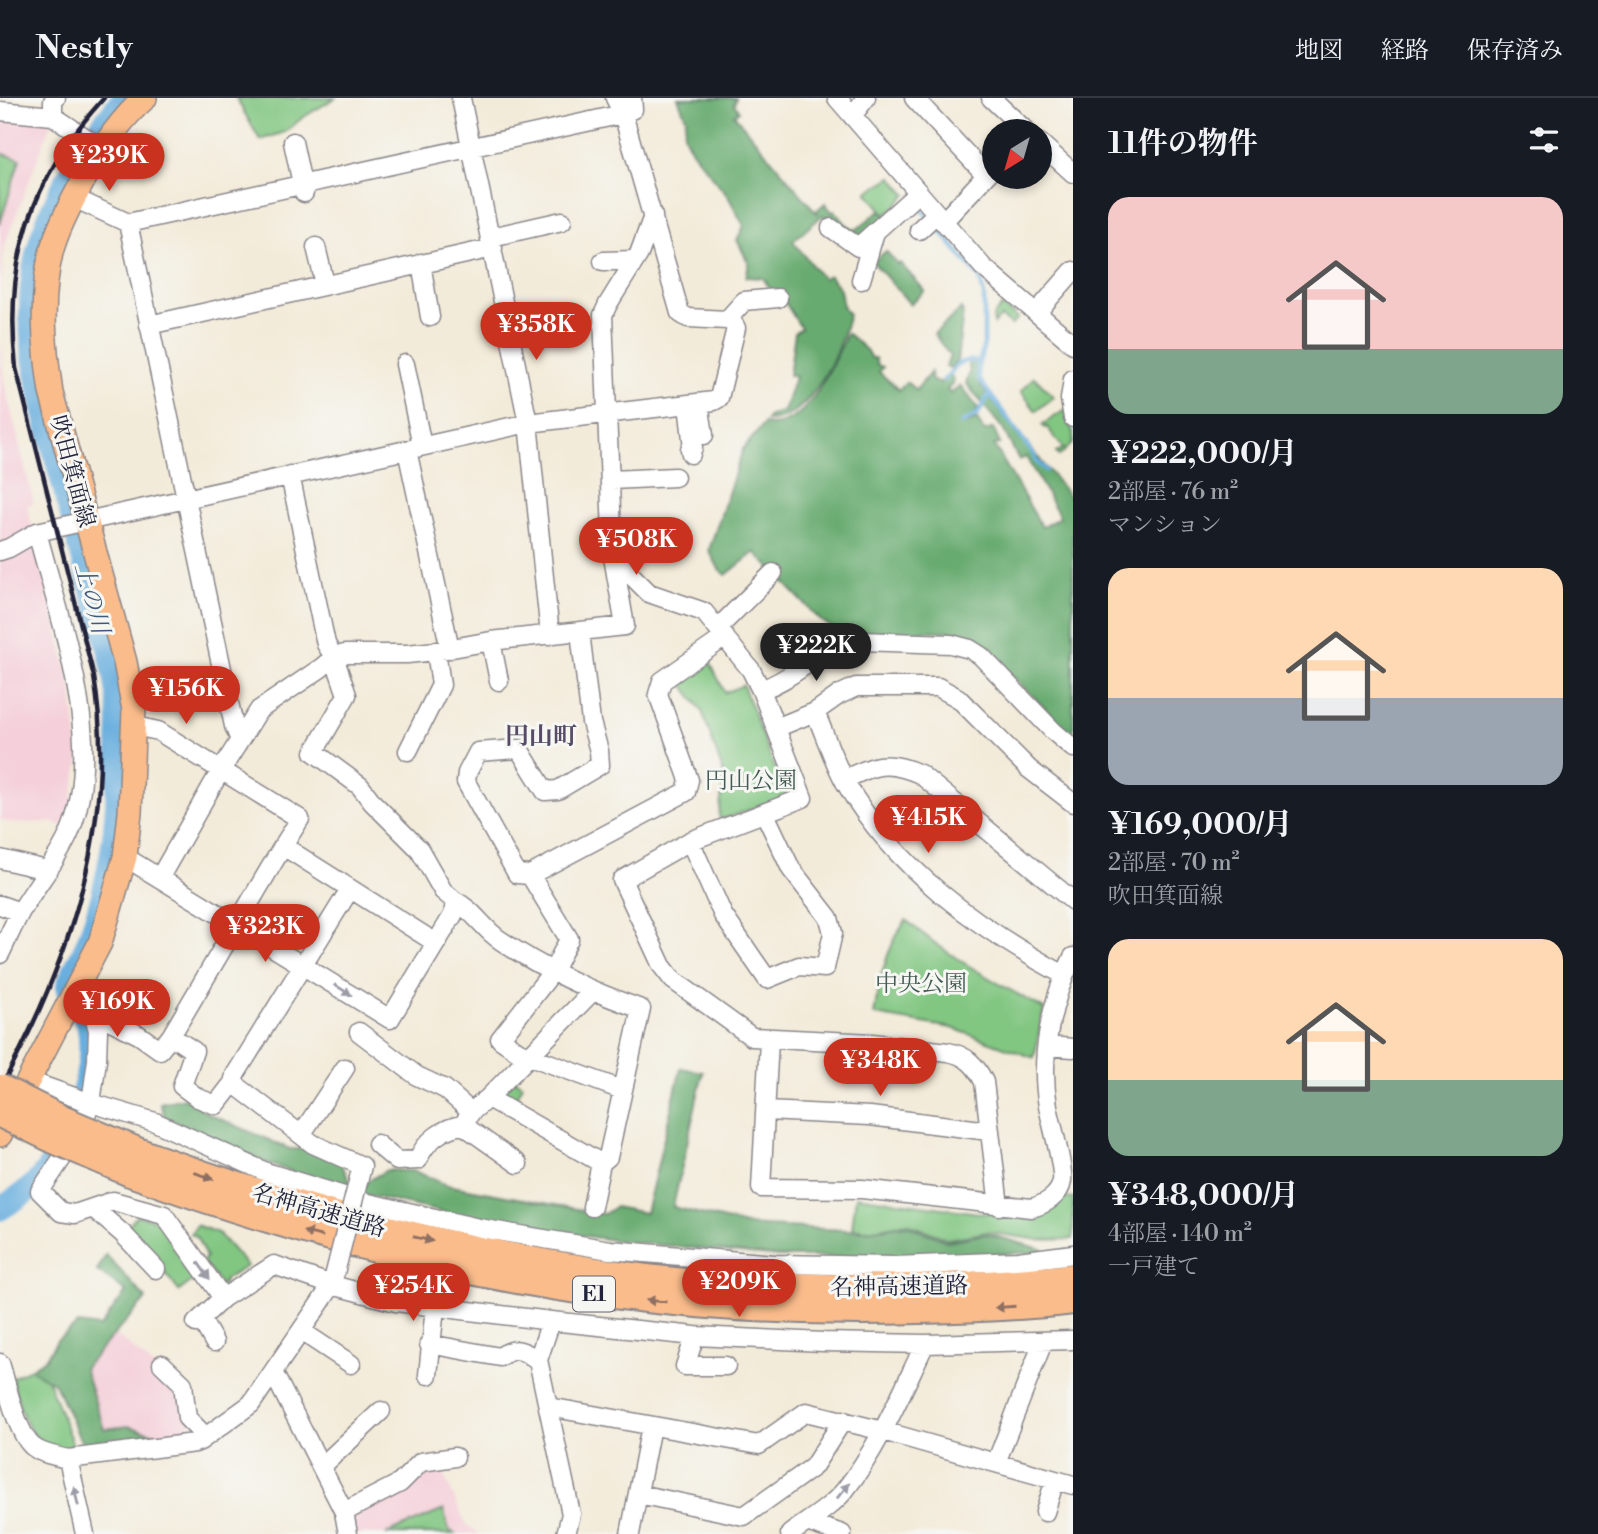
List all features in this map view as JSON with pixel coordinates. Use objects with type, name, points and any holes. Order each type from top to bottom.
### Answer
[{"type":"highway","name":"名神高速道路","points":[[0,1088],[62,1119],[202,1199],[306,1232],[415,1261],[602,1295],[750,1309],[859,1312],[979,1308],[1073,1301]]},
{"type":"highway","name":"名神高速道路","points":[[0,1114],[54,1140],[135,1163],[249,1190],[373,1226],[525,1261],[696,1283],[855,1289],[926,1289],[1073,1277]]},
{"type":"main road","name":"吹田箕面線","points":[[0,1135],[100,943],[125,857],[130,813],[134,710],[125,662],[76,523],[44,348],[44,305],[51,251],[74,198],[93,142],[145,98]]},
{"type":"street","points":[[461,98],[528,422],[550,635]]},
{"type":"street","points":[[837,98],[918,193],[932,221],[1073,344]]},
{"type":"street","points":[[852,116],[866,98]]},
{"type":"street","points":[[914,98],[982,163]]},
{"type":"street","points":[[992,98],[1014,119]]},
{"type":"street","points":[[0,551],[37,532],[528,422],[713,401],[720,396],[737,331],[733,323],[727,320],[688,318],[681,315],[623,103],[472,147],[303,189],[128,223],[74,198]]},
{"type":"street","points":[[0,111],[54,107],[93,142]]},
{"type":"street","points":[[293,142],[303,189]]},
{"type":"street","points":[[1052,154],[1073,173]]},
{"type":"street","points":[[932,221],[982,178]]},
{"type":"street","points":[[831,228],[858,247],[918,193]]},
{"type":"street","points":[[160,877],[259,710],[334,657],[345,654],[443,650],[491,641],[625,626],[614,557],[603,315],[635,260],[653,216]]},
{"type":"street","points":[[149,325],[421,264],[562,221]]},
{"type":"street","points":[[128,223],[234,726],[240,740]]},
{"type":"street","points":[[861,280],[871,235]]},
{"type":"street","points":[[316,247],[325,284]]},
{"type":"street","points":[[603,261],[635,260]]},
{"type":"street","points":[[421,264],[430,317]]},
{"type":"street","points":[[1037,312],[1073,271]]},
{"type":"street","points":[[727,320],[744,301],[778,298]]},
{"type":"street","points":[[405,364],[414,448],[443,650],[441,684],[408,751]]},
{"type":"street","points":[[1073,379],[1070,399],[1073,418]]},
{"type":"street","points":[[694,404],[704,435]]},
{"type":"street","points":[[691,454],[694,404]]},
{"type":"street","points":[[290,475],[326,644],[334,657],[346,695],[314,752],[360,786],[373,803],[419,849],[443,891],[455,901],[467,906],[497,939],[592,992],[641,1009],[608,1157],[601,1163],[592,1207]]},
{"type":"street","points":[[611,480],[675,477]]},
{"type":"street","points":[[0,954],[20,912],[68,835],[82,786],[84,762],[77,688],[37,532]]},
{"type":"street","points":[[614,557],[645,591],[704,612],[751,670],[803,799],[690,841],[622,880],[662,967],[673,980],[752,1037],[769,1040],[872,1043],[959,1054],[978,1069],[984,1082],[999,1206]]},
{"type":"street","points":[[580,632],[591,722],[600,751],[600,765],[558,790],[545,791],[519,749],[478,752],[467,773],[466,782],[517,874],[530,875],[686,792],[689,780],[658,694],[662,681],[722,633],[773,573]]},
{"type":"street","points":[[761,690],[804,668],[829,649],[859,640],[959,645],[981,656],[1053,731],[1073,748]]},
{"type":"street","points":[[491,641],[499,681]]},
{"type":"street","points":[[776,728],[815,712],[856,687],[938,687],[958,698],[1029,769],[1073,803]]},
{"type":"street","points":[[815,712],[844,780],[878,832],[930,885],[967,915],[1016,949],[1064,975]]},
{"type":"street","points":[[74,994],[93,1012],[139,1035],[160,1049],[171,1036],[300,819],[158,731],[135,726]]},
{"type":"street","points":[[844,780],[867,767],[884,764],[904,767],[920,774],[1073,901]]},
{"type":"street","points":[[690,841],[723,915],[766,979],[799,966],[825,968],[833,933],[829,918],[791,869],[765,814]]},
{"type":"street","points":[[283,846],[436,943]]},
{"type":"street","points":[[125,857],[390,1018],[453,915],[455,901]]},
{"type":"street","points":[[0,859],[47,870]]},
{"type":"street","points":[[530,875],[569,939],[553,971],[500,1039],[528,1056],[622,1090]]},
{"type":"street","points":[[171,1036],[194,1051],[182,1086],[198,1098],[216,1105],[233,1083],[235,1075],[350,889]]},
{"type":"street","points":[[0,905],[20,912]]},
{"type":"street","points":[[769,1040],[761,1188],[862,1189],[999,1206],[1031,1208],[1044,1205],[1054,1196],[1062,1181],[1047,1102],[1048,1046],[1051,1018],[1064,975],[1073,957]]},
{"type":"street","points":[[384,1146],[397,1161],[418,1160],[420,1153],[430,1142],[451,1126],[467,1119],[592,992]]},
{"type":"street","points":[[93,1012],[98,1030],[98,1045],[83,1100],[77,1136],[40,1191],[61,1212],[75,1214],[113,1201],[164,1215],[223,1298]]},
{"type":"street","points":[[369,1035],[417,1076],[445,1089],[467,1119],[518,1164]]},
{"type":"street","points":[[1048,1046],[1073,1048]]},
{"type":"street","points":[[301,1135],[345,1068]]},
{"type":"street","points":[[29,1081],[155,1122],[266,1172],[365,1202],[479,1228],[610,1250],[775,1264],[895,1266],[1018,1261],[1073,1254]]},
{"type":"street","points":[[0,1363],[21,1428],[32,1445],[48,1455],[68,1459],[195,1443],[251,1404],[334,1279],[362,1166],[313,1144],[233,1083]]},
{"type":"street","points":[[488,1098],[601,1163]]},
{"type":"street","points":[[766,1111],[870,1116],[989,1131]]},
{"type":"street","points":[[93,1208],[123,1234],[156,1269]]},
{"type":"street","points":[[214,1342],[199,1321],[223,1298],[274,1265],[307,1276],[334,1279],[396,1302],[695,1336],[925,1344],[1073,1340]]},
{"type":"street","points":[[428,1375],[435,1307]]},
{"type":"street","points":[[551,1321],[538,1360],[571,1514],[566,1534]]},
{"type":"street","points":[[301,1331],[351,1364]]},
{"type":"street","points":[[695,1336],[685,1366],[726,1366]]},
{"type":"street","points":[[996,1463],[1043,1342]]},
{"type":"street","points":[[790,1534],[828,1507],[845,1490],[883,1431],[925,1344]]},
{"type":"street","points":[[429,1349],[500,1357],[510,1350],[518,1350],[538,1360]]},
{"type":"street","points":[[429,1349],[464,1361]]},
{"type":"street","points":[[162,1364],[183,1384],[187,1418],[205,1436]]},
{"type":"street","points":[[273,1372],[344,1512],[348,1534]]},
{"type":"street","points":[[549,1407],[759,1445],[806,1412],[844,1420],[1073,1485]]},
{"type":"street","points":[[321,1467],[381,1411]]},
{"type":"street","points":[[638,1494],[744,1516],[813,1467],[844,1420]]},
{"type":"street","points":[[630,1534],[651,1426]]},
{"type":"street","points":[[344,1512],[400,1483],[421,1462],[455,1457]]},
{"type":"street","points":[[68,1459],[85,1534]]},
{"type":"street","points":[[1045,1512],[1055,1480]]},
{"type":"street","points":[[807,1522],[842,1534]]},
{"type":"shaded area","points":[[0,117],[52,121],[4,247],[0,296]]},
{"type":"shaded area","points":[[0,336],[4,382],[34,503],[27,505],[72,690],[79,762],[66,827],[51,822],[15,823],[0,820]]},
{"type":"shaded area","points":[[116,1334],[176,1386],[195,1434],[192,1438],[108,1446],[82,1366]]},
{"type":"shaded area","points":[[422,1470],[442,1471],[466,1524],[480,1534],[353,1534],[351,1521],[355,1515]]},
{"type":"green space","points":[[236,98],[335,98],[285,132],[260,140]]},
{"type":"green space","points":[[678,98],[736,98],[734,104],[739,111],[734,115],[815,211],[819,214],[816,211],[825,203],[832,212],[835,211],[846,224],[856,230],[880,210],[886,217],[855,239],[823,215],[793,241],[823,279],[829,275],[840,289],[843,308],[849,314],[839,346],[821,381],[797,410],[782,418],[766,421],[768,417],[784,411],[795,377],[789,375],[795,332],[801,328],[778,291],[772,292],[763,278],[746,277],[749,264],[737,240],[744,226],[728,196],[692,151],[684,135],[686,118]]},
{"type":"green space","points":[[0,153],[20,159],[0,224]]},
{"type":"green space","points":[[892,177],[907,195],[886,215],[867,192]]},
{"type":"green space","points":[[886,251],[925,291],[910,304],[873,262]]},
{"type":"green space","points":[[1002,306],[1018,318],[1012,325],[1001,317],[994,324],[993,317]]},
{"type":"green space","points":[[961,309],[963,313],[957,361],[950,368],[946,366],[950,356],[934,334]]},
{"type":"green space","points":[[847,333],[871,358],[875,358],[877,365],[883,367],[879,372],[899,390],[906,382],[916,390],[931,372],[932,381],[940,383],[950,374],[954,382],[947,390],[951,394],[960,385],[978,408],[975,414],[961,424],[977,419],[983,430],[993,428],[1000,444],[994,445],[1042,527],[1060,517],[1026,457],[1019,460],[1003,429],[966,383],[970,372],[968,362],[978,363],[976,368],[981,386],[1073,501],[1073,736],[977,641],[949,631],[839,632],[820,620],[755,552],[726,575],[719,569],[709,550],[743,449],[764,424],[779,424],[793,418],[805,407],[826,377]]},
{"type":"green space","points":[[1034,377],[1054,397],[1036,411],[1021,391]]},
{"type":"green space","points":[[1065,410],[1073,433],[1073,443],[1059,456],[1056,453],[1063,448],[1047,427],[1042,425]]},
{"type":"green space","name":"円山公園","points":[[708,658],[725,693],[743,685],[773,764],[788,790],[785,797],[721,820],[719,816],[724,775],[702,711],[680,680]]},
{"type":"green space","name":"中央公園","points":[[906,920],[955,957],[1044,1009],[1034,1058],[952,1028],[874,1015],[884,966],[893,942]]},
{"type":"green space","points":[[681,1068],[703,1072],[673,1207],[745,1225],[866,1231],[907,1225],[947,1241],[987,1234],[1042,1249],[1043,1252],[926,1257],[779,1257],[613,1240],[481,1221],[362,1194],[366,1182],[387,1170],[414,1171],[447,1185],[604,1214],[615,1207],[646,1213]]},
{"type":"green space","points":[[513,1078],[523,1085],[511,1107],[498,1095]]},
{"type":"green space","points":[[185,1098],[209,1114],[290,1149],[308,1149],[340,1162],[350,1180],[347,1189],[268,1164],[165,1117],[160,1103]]},
{"type":"green space","points":[[856,1196],[979,1213],[1024,1214],[1061,1199],[1073,1198],[1073,1239],[1039,1240],[987,1232],[948,1239],[907,1223],[866,1230],[852,1228]]},
{"type":"green space","points":[[137,1215],[163,1222],[200,1275],[179,1291],[154,1259],[124,1230]]},
{"type":"green space","points":[[196,1225],[218,1233],[247,1266],[226,1279],[221,1286],[203,1261],[206,1257],[196,1236],[191,1234]]},
{"type":"green space","points":[[106,1255],[146,1299],[84,1368],[104,1429],[128,1426],[162,1436],[162,1442],[95,1450],[81,1441],[55,1384],[30,1369],[45,1359],[57,1340],[78,1324],[100,1327],[126,1292],[97,1271]]},
{"type":"green space","points":[[41,1363],[75,1450],[59,1449],[37,1438],[19,1405],[12,1378]]},
{"type":"green space","points":[[444,1510],[448,1529],[455,1534],[386,1534]]},
{"type":"waterway","name":"上の川","points":[[0,1209],[31,1188],[50,1166],[70,1130],[89,1066],[89,1029],[68,986],[88,942],[108,873],[117,805],[120,709],[111,656],[41,395],[32,343],[31,317],[35,264],[48,219],[69,175],[124,98]]},
{"type":"waterway","points":[[917,204],[928,217]]},
{"type":"waterway","points":[[936,226],[980,278],[984,296],[984,344],[978,367],[979,379],[1036,461],[1046,470]]},
{"type":"waterway","points":[[944,380],[961,362],[979,362]]},
{"type":"waterway","points":[[962,423],[977,415],[989,395]]},
{"type":"railway","points":[[0,1089],[47,992],[82,890],[93,837],[99,784],[100,731],[94,677],[16,368],[14,292],[19,256],[28,222],[41,190],[79,128],[104,98]]},
{"type":"district","name":"円山町","points":[[541,736]]}]
